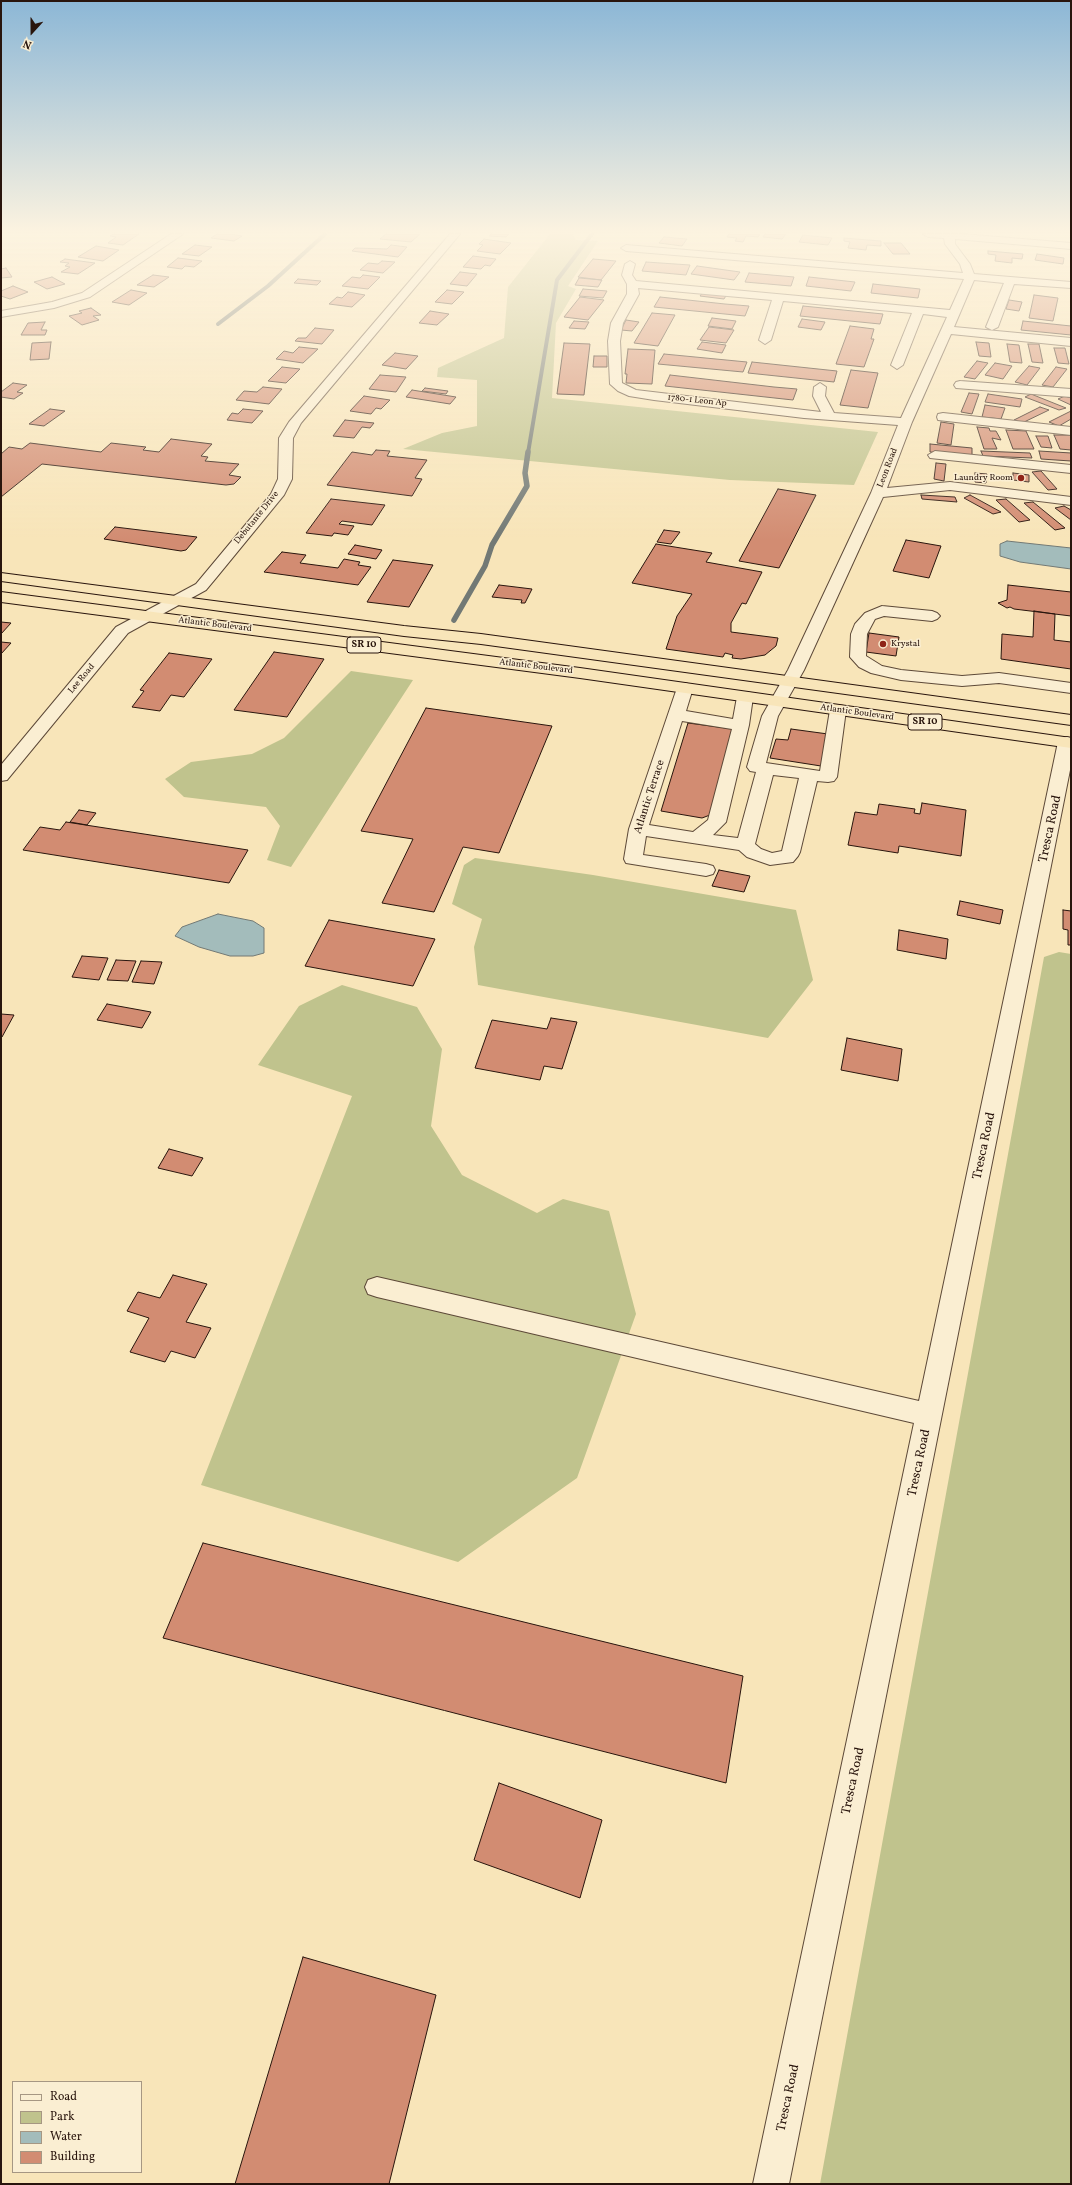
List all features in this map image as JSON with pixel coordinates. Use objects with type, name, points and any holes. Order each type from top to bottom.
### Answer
[{"type":"highway","name":"Atlantic Boulevard","points":[[1,577],[789,682],[1070,736]]},
{"type":"highway","name":"Atlantic Boulevard","points":[[1,597],[148,617],[270,631],[838,710],[1070,736]]},
{"type":"street","name":"Debutante Drive","points":[[178,600],[201,587],[277,495],[285,479],[286,438],[295,422],[368,336]]},
{"type":"street","name":"1780-1 Leon Ap","points":[[615,336],[616,384],[632,393],[830,416],[906,422]]},
{"type":"street","points":[[765,340],[766,336]]},
{"type":"street","points":[[897,365],[910,336]]},
{"type":"street","name":"Leon Road","points":[[766,768],[756,767],[770,716],[789,682],[878,493],[906,422],[945,336]]},
{"type":"street","points":[[1009,336],[1071,342]]},
{"type":"street","points":[[960,385],[1071,393]]},
{"type":"street","points":[[820,387],[819,396],[830,416]]},
{"type":"street","points":[[943,417],[1071,431]]},
{"type":"street","points":[[935,455],[1071,469]]},
{"type":"street","points":[[878,493],[950,486],[1071,501]]},
{"type":"street","name":"Lee Road","points":[[1,776],[122,630],[178,600]]},
{"type":"street","points":[[932,616],[882,611],[870,616],[863,624],[859,634],[858,657],[865,664],[877,670],[927,678],[962,681],[999,678],[1071,688]]},
{"type":"street","name":"Atlantic Terrace","points":[[685,688],[638,829],[633,859],[706,870]]},
{"type":"street","points":[[697,838],[716,822],[741,725],[745,697]]},
{"type":"street","points":[[745,845],[766,768],[828,777],[838,710]]},
{"type":"street","points":[[677,715],[741,725]]},
{"type":"street","name":"Tresca Road","points":[[771,2184],[1070,736]]},
{"type":"street","points":[[638,829],[745,845],[754,853],[770,859],[786,858],[792,852],[809,775]]},
{"type":"street","points":[[377,1287],[930,1415]]},
{"type":"green space","points":[[504,336],[555,336],[552,398],[878,432],[854,485],[730,480],[403,449],[442,433],[477,426],[477,380],[437,377],[438,368],[504,338]]},
{"type":"green space","points":[[351,671],[413,680],[291,867],[267,860],[280,826],[266,807],[184,797],[165,779],[191,762],[252,754],[284,738]]},
{"type":"green space","points":[[475,858],[593,875],[796,910],[813,980],[768,1038],[478,985],[474,947],[482,919],[452,904],[464,865]]},
{"type":"green space","points":[[1059,952],[1071,954],[1071,2184],[820,2184],[1044,957]]},
{"type":"green space","points":[[342,985],[417,1007],[442,1049],[431,1126],[462,1175],[537,1213],[563,1199],[609,1211],[636,1314],[577,1478],[458,1562],[201,1485],[352,1096],[258,1065],[299,1006]]},
{"type":"water","points":[[1007,541],[1071,548],[1071,569],[1020,562],[1000,556],[1000,544]]},
{"type":"water","points":[[218,914],[253,921],[264,928],[264,953],[253,956],[230,956],[199,947],[175,936],[182,927]]},
{"type":"building","points":[[308,336],[329,336],[322,344],[295,341],[298,338],[306,338]]},
{"type":"building","points":[[638,336],[664,336],[658,346],[634,343]]},
{"type":"building","points":[[703,336],[730,336],[726,343],[700,340]]},
{"type":"building","points":[[846,336],[872,336],[871,339],[874,339],[864,367],[836,364]]},
{"type":"building","points":[[51,342],[49,359],[30,360],[32,343]]},
{"type":"building","points":[[702,342],[726,345],[722,353],[697,349]]},
{"type":"building","points":[[976,342],[989,343],[991,357],[979,356]]},
{"type":"building","points":[[564,343],[590,344],[584,395],[557,394]]},
{"type":"building","points":[[1007,344],[1019,345],[1022,363],[1010,362]]},
{"type":"building","points":[[1028,344],[1039,344],[1043,363],[1032,362]]},
{"type":"building","points":[[299,347],[318,349],[303,363],[276,359],[284,351],[293,353]]},
{"type":"building","points":[[1054,348],[1065,348],[1069,364],[1058,363]]},
{"type":"building","points":[[628,349],[655,350],[652,384],[626,383],[627,374],[625,374]]},
{"type":"building","points":[[395,353],[418,356],[406,369],[382,365]]},
{"type":"building","points":[[664,354],[747,362],[743,372],[658,364]]},
{"type":"building","points":[[594,356],[607,356],[607,367],[593,367]]},
{"type":"building","points":[[977,361],[988,363],[975,379],[964,377]]},
{"type":"building","points":[[752,362],[837,371],[834,382],[748,373]]},
{"type":"building","points":[[995,363],[1012,366],[1003,379],[985,375]]},
{"type":"building","points":[[1029,366],[1040,368],[1027,385],[1015,382]]},
{"type":"building","points":[[282,367],[300,369],[286,383],[268,381]]},
{"type":"building","points":[[1056,367],[1067,369],[1053,387],[1042,385]]},
{"type":"building","points":[[851,370],[878,373],[868,408],[840,405]]},
{"type":"building","points":[[380,375],[406,377],[396,392],[369,389]]},
{"type":"building","points":[[670,375],[797,389],[793,400],[665,386]]},
{"type":"building","points":[[13,383],[27,385],[17,392],[23,393],[14,399],[1,397],[1,392]]},
{"type":"building","points":[[263,387],[282,389],[269,404],[236,400],[244,391],[257,392]]},
{"type":"building","points":[[425,388],[448,391],[446,394],[422,391]]},
{"type":"building","points":[[412,390],[456,397],[450,404],[406,397]]},
{"type":"building","points":[[969,393],[979,394],[972,414],[961,412]]},
{"type":"building","points":[[988,394],[1022,399],[1020,407],[985,402]]},
{"type":"building","points":[[1031,394],[1066,408],[1059,410],[1025,397]]},
{"type":"building","points":[[364,396],[390,400],[381,409],[376,408],[371,414],[350,411]]},
{"type":"building","points":[[1065,396],[1071,398],[1071,405],[1058,399]]},
{"type":"building","points":[[985,405],[1005,408],[1001,419],[982,417]]},
{"type":"building","points":[[1040,407],[1049,410],[1022,423],[1014,420]]},
{"type":"building","points":[[50,409],[65,411],[44,426],[29,424]]},
{"type":"building","points":[[243,409],[263,411],[252,423],[227,420],[232,413],[238,414]]},
{"type":"building","points":[[1071,411],[1071,419],[1059,426],[1049,422]]},
{"type":"building","points":[[345,420],[374,423],[370,428],[362,427],[354,438],[333,436]]},
{"type":"building","points":[[941,422],[954,424],[951,445],[937,443]]},
{"type":"building","points":[[977,427],[989,428],[990,431],[996,431],[1001,440],[992,438],[997,449],[984,449]]},
{"type":"building","points":[[1006,430],[1026,431],[1034,449],[1013,449]]},
{"type":"building","points":[[1054,435],[1071,435],[1071,450],[1060,449]]},
{"type":"building","points":[[1036,436],[1048,436],[1052,448],[1041,447]]},
{"type":"building","points":[[171,439],[212,444],[201,456],[208,457],[205,461],[239,464],[229,475],[241,477],[234,484],[226,485],[42,464],[1,497],[1,454],[9,447],[22,449],[30,443],[101,452],[111,443],[146,447],[143,450],[159,452]]},
{"type":"building","points":[[930,444],[972,448],[972,456],[930,452]]},
{"type":"building","points":[[376,450],[390,451],[387,456],[427,460],[415,478],[422,479],[412,496],[327,485],[352,452],[372,455]]},
{"type":"building","points":[[981,451],[1030,453],[1032,458],[983,456]]},
{"type":"building","points":[[1039,451],[1071,453],[1071,461],[1041,459]]},
{"type":"building","points":[[936,463],[946,464],[944,481],[934,479]]},
{"type":"building","points":[[1041,471],[1057,489],[1048,490],[1032,472]]},
{"type":"building","points":[[975,473],[987,474],[986,483],[975,482]]},
{"type":"building","name":"Laundry Room","points":[[1013,473],[1029,475],[1029,482],[1013,480]]},
{"type":"building","points":[[778,489],[816,495],[779,568],[739,561]]},
{"type":"building","points":[[921,495],[955,497],[957,502],[922,499]]},
{"type":"building","points":[[970,495],[1001,512],[993,514],[964,498]]},
{"type":"building","points":[[331,499],[385,505],[372,525],[342,521],[339,524],[354,526],[348,535],[334,533],[332,536],[306,533]]},
{"type":"building","points":[[1006,499],[1030,520],[1019,522],[996,500]]},
{"type":"building","points":[[1033,502],[1065,528],[1055,530],[1024,503]]},
{"type":"building","points":[[1064,506],[1071,510],[1071,520],[1055,508]]},
{"type":"building","points":[[115,527],[197,537],[186,550],[181,551],[104,539]]},
{"type":"building","points":[[664,530],[680,532],[671,544],[657,542]]},
{"type":"building","points":[[906,540],[941,546],[929,578],[893,571]]},
{"type":"building","points":[[656,544],[712,553],[706,562],[762,572],[746,604],[742,603],[731,623],[731,632],[778,638],[776,646],[765,655],[741,659],[732,658],[733,655],[725,653],[723,657],[666,649],[677,616],[692,594],[632,583]]},
{"type":"building","points":[[355,545],[382,550],[376,559],[348,554]]},
{"type":"building","points":[[282,552],[306,555],[300,563],[338,568],[344,559],[360,562],[358,565],[371,567],[358,585],[264,572]]},
{"type":"building","points":[[393,560],[433,565],[409,607],[367,602]]},
{"type":"building","points":[[499,585],[532,589],[525,603],[521,603],[522,600],[492,597]]},
{"type":"building","points":[[1008,585],[1071,592],[1071,616],[1014,609],[1010,607],[1007,608],[998,603],[1007,600]]},
{"type":"building","points":[[1034,611],[1055,614],[1054,640],[1071,642],[1071,669],[1001,659],[1002,634],[1033,637]]},
{"type":"building","points":[[1,622],[11,623],[1,634]]},
{"type":"building","name":"Krystal","points":[[869,633],[899,637],[896,656],[866,652]]},
{"type":"building","points":[[1,642],[11,643],[1,654]]},
{"type":"building","points":[[274,652],[324,659],[287,717],[234,710]]},
{"type":"building","points":[[169,653],[212,659],[184,697],[171,695],[160,711],[132,707],[144,691],[140,690]]},
{"type":"building","points":[[426,708],[552,726],[499,853],[463,847],[434,912],[382,903],[413,839],[361,831]]},
{"type":"building","points":[[688,723],[734,729],[710,815],[702,818],[661,811]]},
{"type":"building","points":[[791,729],[828,734],[821,766],[770,758],[776,739],[788,740]]},
{"type":"building","points":[[922,803],[966,810],[961,856],[899,846],[898,853],[848,845],[855,812],[877,815],[879,804],[915,809],[914,813],[920,814]]},
{"type":"building","points":[[79,810],[96,813],[87,825],[70,822]]},
{"type":"building","points":[[66,822],[248,850],[229,883],[23,850],[40,827],[60,830]]},
{"type":"building","points":[[719,870],[750,876],[744,892],[712,886]]},
{"type":"building","points":[[960,901],[1003,910],[1000,924],[957,915]]},
{"type":"building","points":[[1063,910],[1071,911],[1071,945],[1068,945],[1068,930],[1063,929]]},
{"type":"building","points":[[329,920],[435,939],[413,986],[305,966]]},
{"type":"building","points":[[899,930],[948,939],[946,959],[897,950]]},
{"type":"building","points":[[82,956],[108,958],[99,980],[72,977]]},
{"type":"building","points":[[116,960],[136,961],[128,981],[107,980]]},
{"type":"building","points":[[141,961],[162,962],[154,984],[132,982]]},
{"type":"building","points":[[107,1004],[151,1012],[142,1028],[97,1020]]},
{"type":"building","points":[[1,1014],[14,1015],[2,1037],[1,1037]]},
{"type":"building","points":[[551,1018],[577,1022],[562,1069],[544,1066],[540,1080],[475,1068],[492,1020],[547,1029]]},
{"type":"building","points":[[847,1038],[902,1049],[898,1081],[841,1070]]},
{"type":"building","points":[[169,1149],[203,1158],[192,1176],[158,1168]]},
{"type":"building","points":[[173,1275],[207,1284],[186,1322],[211,1328],[195,1358],[171,1351],[165,1362],[130,1352],[149,1318],[127,1311],[138,1292],[160,1298]]},
{"type":"building","points":[[203,1543],[743,1676],[726,1783],[163,1638]]},
{"type":"building","points":[[499,1783],[602,1820],[580,1898],[474,1860]]},
{"type":"building","points":[[303,1957],[436,1995],[389,2184],[235,2184]]},
{"type":"waterway","points":[[528,453],[548,336]]},
{"type":"waterway","points":[[454,620],[485,566],[492,545],[527,486],[525,473],[528,452]]},
{"type":"place","name":"Laundry Room","points":[[1021,478]]},
{"type":"place","name":"Krystal","points":[[883,644]]}]
